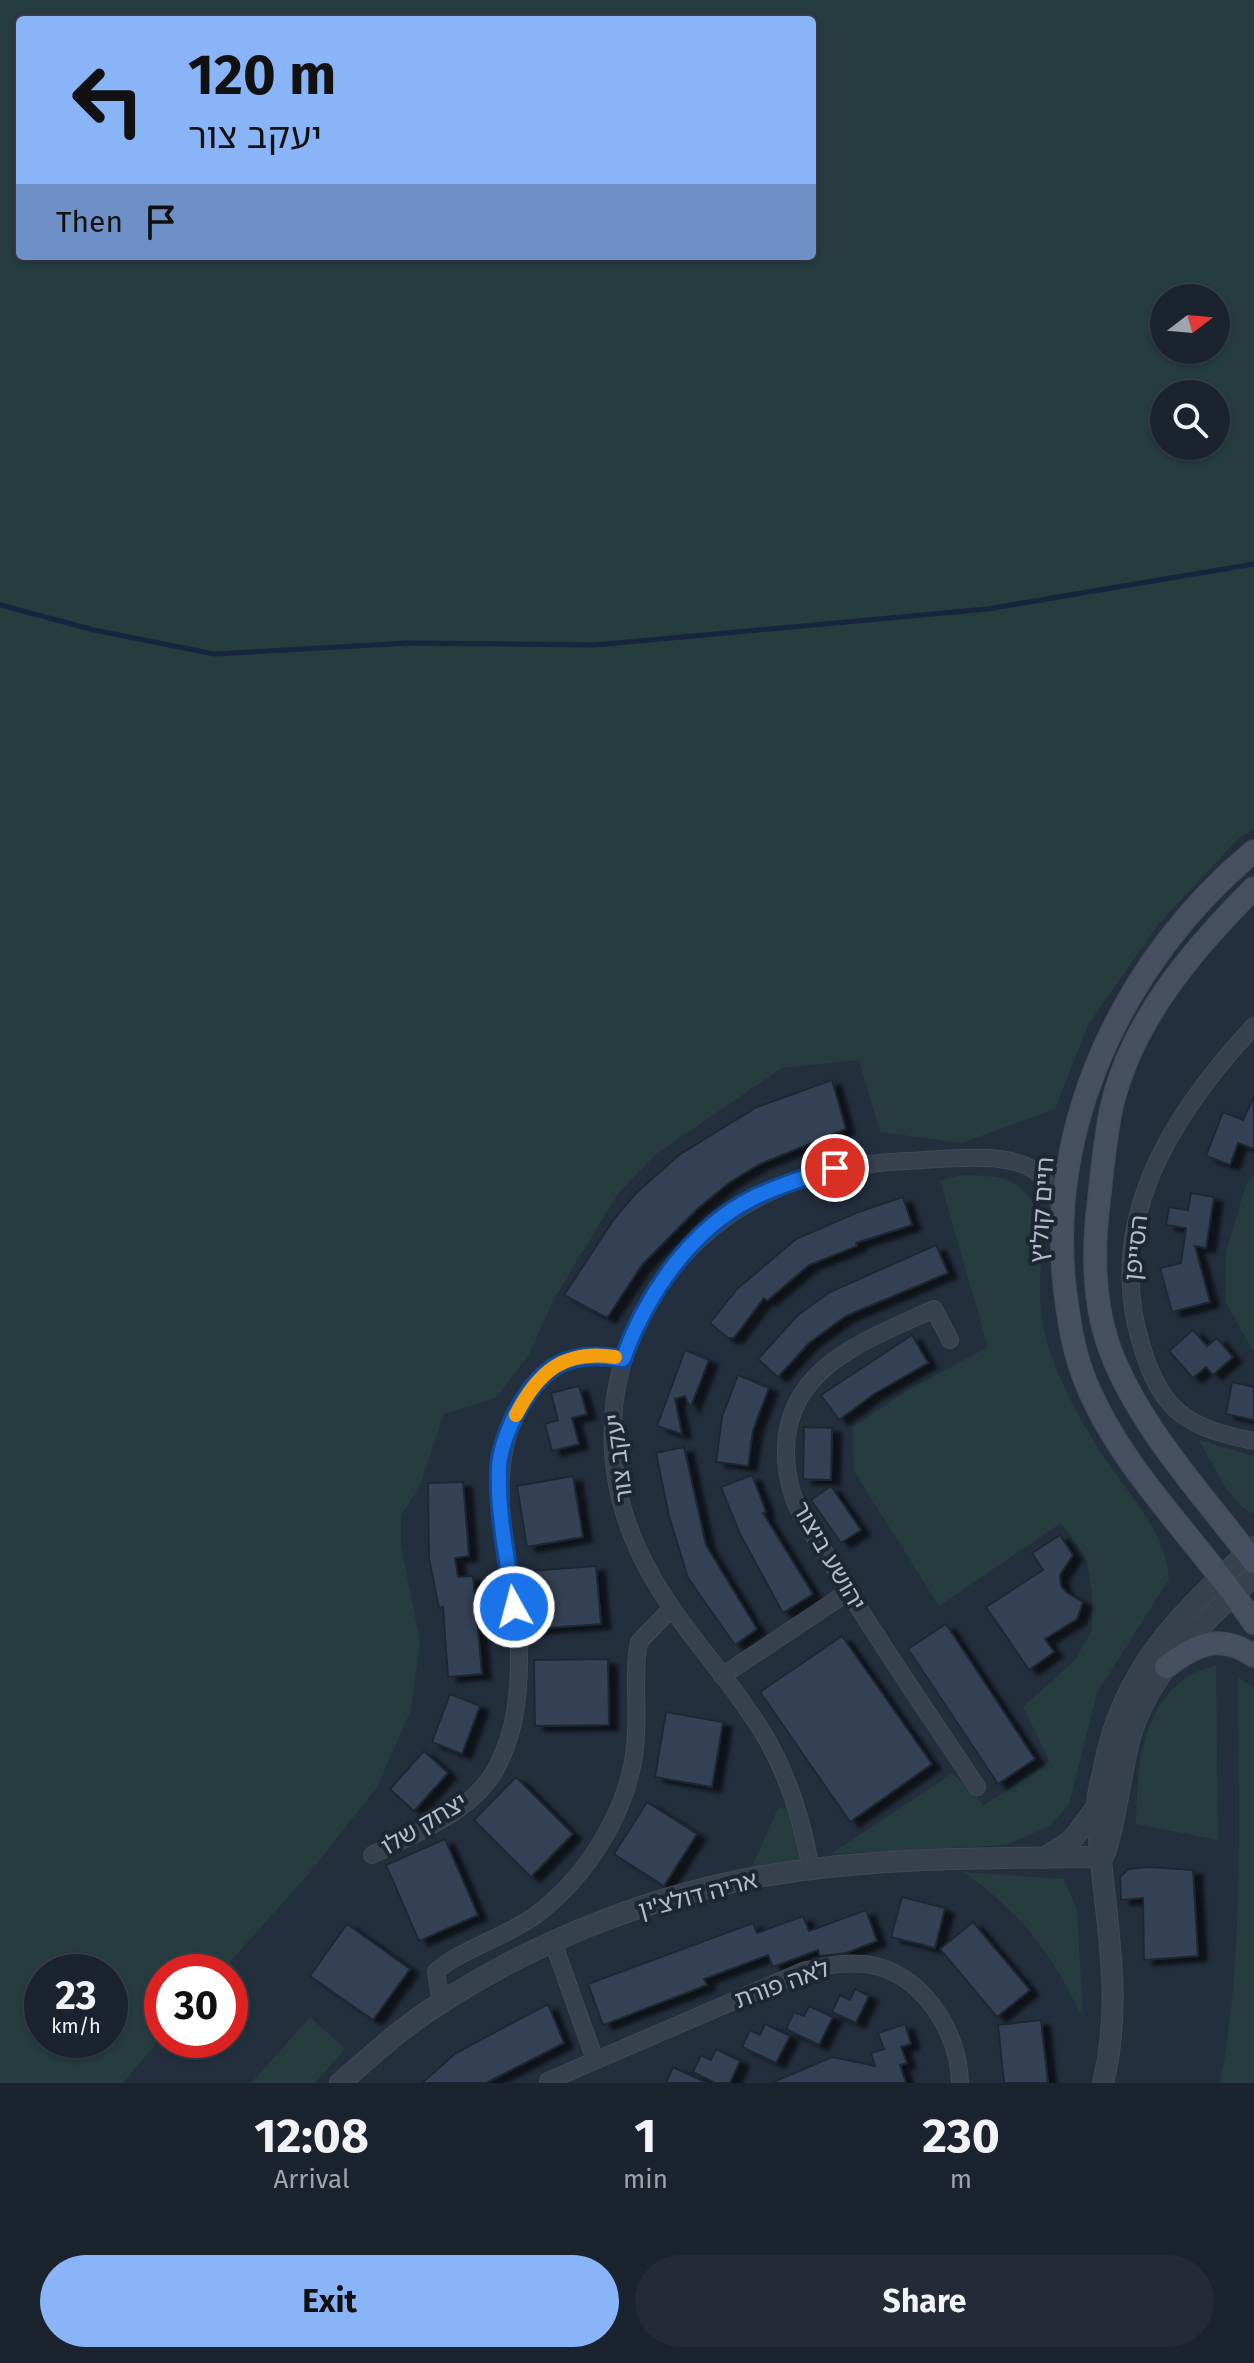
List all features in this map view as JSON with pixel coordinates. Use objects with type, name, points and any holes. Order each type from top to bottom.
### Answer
[{"type":"main road","name":"חיים קוליץ","points":[[1254,851],[1176,928],[1118,1016],[1099,1057],[1069,1161],[1061,1240],[1068,1316],[1086,1383],[1123,1450],[1254,1623]]},
{"type":"main road","points":[[1252,1554],[1179,1465],[1128,1388],[1106,1336],[1095,1270],[1103,1164],[1111,1109],[1125,1068],[1143,1029],[1197,946],[1254,888]]},
{"type":"main road","points":[[1166,1667],[1186,1652],[1208,1642],[1237,1646],[1254,1656]]},
{"type":"street","name":"הסייפן","points":[[1254,1026],[1200,1085],[1166,1141],[1134,1223],[1129,1276],[1139,1339],[1149,1371],[1164,1398],[1181,1416],[1200,1428],[1254,1441]]},
{"type":"street","name":"יעקב צור","points":[[811,1869],[805,1835],[784,1771],[748,1709],[672,1608],[639,1552],[617,1482],[611,1415],[615,1381],[623,1359],[660,1285],[683,1254],[751,1199],[791,1182],[835,1168],[869,1163],[1011,1160],[1040,1175],[1064,1212]]},
{"type":"street","name":"יהושע ביצור","points":[[950,1340],[934,1309],[876,1335],[828,1366],[809,1384],[788,1423],[785,1454],[795,1502],[848,1592],[977,1787]]},
{"type":"street","name":"יצחק שלו","points":[[372,1855],[443,1819],[471,1798],[496,1769],[511,1736],[518,1696],[519,1656],[499,1464],[510,1426],[541,1375],[563,1362],[592,1355],[623,1359]]},
{"type":"street","points":[[1103,1857],[1118,1811],[1129,1742],[1142,1703],[1252,1554]]},
{"type":"street","points":[[1103,2083],[1114,1993],[1096,1808],[1114,1720],[1125,1694],[1167,1633],[1227,1585],[1254,1576]]},
{"type":"street","points":[[722,1676],[848,1592]]},
{"type":"street","points":[[441,2003],[436,1972],[443,1963],[483,1946],[535,1915],[573,1880],[611,1824],[632,1769],[639,1642],[672,1608]]},
{"type":"street","points":[[1044,1858],[1072,1840],[1096,1808]]},
{"type":"street","name":"אריה דולצ'ין","points":[[340,2083],[441,2003],[553,1942],[680,1896],[735,1882],[811,1869],[908,1860],[1103,1857]]},
{"type":"street","points":[[553,1942],[595,2060]]},
{"type":"street","name":"לאה פורת","points":[[548,2081],[803,1971],[836,1963],[867,1964],[892,1973],[915,1988],[939,2012],[952,2035],[960,2061],[960,2083]]},
{"type":"green space","points":[[0,0],[1254,0],[1254,829],[1238,839],[1157,926],[1088,1025],[1055,1109],[962,1143],[880,1132],[859,1060],[782,1068],[656,1154],[617,1195],[555,1297],[529,1354],[496,1398],[444,1414],[421,1483],[401,1516],[401,1545],[420,1642],[411,1710],[377,1787],[311,1871],[237,1954],[144,1954],[144,2058],[123,2083],[0,2083]]},
{"type":"green space","points":[[962,1175],[1007,1180],[1022,1189],[1035,1207],[1042,1238],[1041,1310],[1051,1355],[1067,1393],[1101,1453],[1153,1528],[1161,1544],[1169,1579],[1097,1693],[1069,1804],[1050,1826],[1006,1845],[831,1854],[953,1773],[984,1805],[1050,1762],[1023,1707],[1075,1660],[1092,1631],[1092,1592],[1086,1558],[1061,1523],[939,1606],[854,1471],[853,1427],[908,1390],[988,1347],[940,1180]]},
{"type":"green space","points":[[1254,1177],[1253,1351],[1226,1303],[1226,1252],[1246,1185]]},
{"type":"green space","points":[[1199,1440],[1254,1456],[1254,1513],[1246,1510],[1230,1493]]},
{"type":"green space","points":[[1216,1665],[1218,1840],[1136,1824],[1144,1743],[1159,1706],[1171,1690],[1187,1677]]},
{"type":"green space","points":[[1238,1677],[1254,1688],[1254,2083],[1220,2083],[1228,2035],[1237,1933]]},
{"type":"green space","points":[[778,1808],[788,1809],[803,1861],[751,1869]]},
{"type":"green space","points":[[963,1872],[1064,1879],[1077,1910],[1083,2018],[1034,1936],[1002,1903]]},
{"type":"green space","points":[[310,2017],[345,2049],[315,2083],[251,2083]]},
{"type":"building","points":[[832,1080],[846,1129],[760,1164],[730,1182],[696,1210],[642,1265],[607,1318],[564,1295],[614,1219],[636,1193],[679,1155],[757,1107]]},
{"type":"building","points":[[1254,1097],[1254,1149],[1238,1143],[1230,1165],[1206,1156],[1223,1112],[1243,1120]]},
{"type":"building","points":[[1191,1193],[1214,1197],[1206,1248],[1195,1246],[1210,1302],[1172,1312],[1160,1268],[1181,1263],[1186,1228],[1166,1225],[1169,1207],[1188,1210]]},
{"type":"building","points":[[903,1197],[912,1225],[856,1243],[857,1246],[809,1265],[767,1301],[764,1298],[734,1338],[728,1338],[710,1323],[737,1289],[796,1239]]},
{"type":"building","points":[[936,1245],[948,1273],[846,1316],[809,1343],[778,1377],[758,1359],[798,1315],[830,1292]]},
{"type":"building","points":[[1193,1330],[1207,1346],[1217,1338],[1233,1357],[1213,1375],[1206,1367],[1193,1378],[1169,1351]]},
{"type":"building","points":[[912,1335],[928,1363],[874,1394],[839,1420],[821,1395]]},
{"type":"building","points":[[685,1350],[709,1360],[690,1408],[685,1396],[675,1399],[682,1434],[657,1426]]},
{"type":"building","points":[[738,1375],[769,1388],[753,1430],[748,1466],[716,1462],[722,1417]]},
{"type":"building","points":[[1232,1382],[1254,1387],[1254,1420],[1226,1414]]},
{"type":"building","points":[[579,1386],[587,1414],[572,1418],[579,1444],[552,1451],[545,1424],[558,1420],[551,1393]]},
{"type":"building","points":[[804,1427],[832,1428],[831,1480],[803,1479]]},
{"type":"building","points":[[684,1447],[706,1545],[757,1629],[735,1645],[688,1578],[669,1516],[656,1453]]},
{"type":"building","points":[[752,1475],[766,1512],[763,1513],[813,1594],[783,1613],[740,1534],[721,1487]]},
{"type":"building","points":[[573,1476],[583,1537],[527,1547],[517,1486]]},
{"type":"building","points":[[463,1482],[469,1556],[455,1558],[458,1577],[473,1576],[482,1674],[448,1677],[443,1607],[439,1608],[429,1558],[428,1483]]},
{"type":"building","points":[[831,1486],[861,1530],[841,1543],[811,1500]]},
{"type":"building","points":[[1060,1535],[1073,1555],[1060,1575],[1061,1586],[1083,1602],[1077,1619],[1045,1639],[1054,1652],[1029,1670],[986,1607],[1043,1570],[1032,1553]]},
{"type":"building","points":[[596,1566],[601,1624],[533,1629],[529,1571]]},
{"type":"building","points":[[946,1624],[1035,1759],[998,1784],[908,1649]]},
{"type":"building","points":[[842,1636],[932,1764],[850,1822],[760,1692]]},
{"type":"building","points":[[608,1659],[609,1725],[535,1726],[534,1660]]},
{"type":"building","points":[[450,1694],[480,1706],[462,1754],[432,1742]]},
{"type":"building","points":[[666,1712],[723,1722],[712,1787],[655,1777]]},
{"type":"building","points":[[424,1751],[448,1773],[414,1811],[390,1789]]},
{"type":"building","points":[[516,1777],[573,1834],[531,1877],[474,1820]]},
{"type":"building","points":[[647,1802],[697,1834],[664,1886],[614,1854]]},
{"type":"building","points":[[445,1839],[478,1915],[419,1941],[386,1865]]},
{"type":"building","points":[[1128,1869],[1193,1870],[1198,1956],[1144,1960],[1143,1898],[1121,1900],[1120,1877]]},
{"type":"building","points":[[902,1897],[945,1908],[935,1948],[891,1937]]},
{"type":"building","points":[[866,1910],[877,1941],[846,1953],[820,1956],[818,1950],[773,1967],[768,1955],[704,1979],[707,1985],[603,2025],[588,1984],[753,1923],[757,1933],[803,1916],[809,1931]]},
{"type":"building","points":[[973,1922],[1030,1990],[997,2017],[940,1949]]},
{"type":"building","points":[[347,1924],[410,1969],[373,2020],[310,1976]]},
{"type":"building","points":[[855,1989],[869,1996],[856,2023],[832,2012],[840,1995],[850,2000]]},
{"type":"building","points":[[548,2004],[564,2043],[486,2083],[422,2083],[456,2053]]},
{"type":"building","points":[[809,2006],[833,2017],[819,2045],[786,2029],[794,2012],[804,2016]]},
{"type":"building","points":[[1041,2020],[1048,2083],[1004,2083],[998,2025]]},
{"type":"building","points":[[765,2024],[790,2036],[776,2063],[742,2047],[750,2030],[760,2035]]},
{"type":"building","points":[[905,2024],[911,2044],[901,2047],[907,2063],[900,2065],[906,2083],[771,2083],[832,2057],[875,2066],[871,2053],[884,2049],[878,2033]]},
{"type":"building","points":[[716,2049],[740,2061],[730,2083],[715,2083],[693,2072],[701,2055],[711,2060]]},
{"type":"building","points":[[673,2067],[707,2083],[666,2083]]},
{"type":"waterway","points":[[0,605],[94,630],[214,654],[409,643],[595,645],[987,609],[1254,564]]},
{"type":"slow traffic","points":[[516,1415],[541,1375],[563,1362],[584,1356],[615,1357]]},
{"type":"route","points":[[514,1607],[499,1464],[510,1426],[541,1375],[563,1362],[584,1356],[623,1359],[660,1285],[683,1254],[712,1227],[751,1199],[835,1168]]}]
